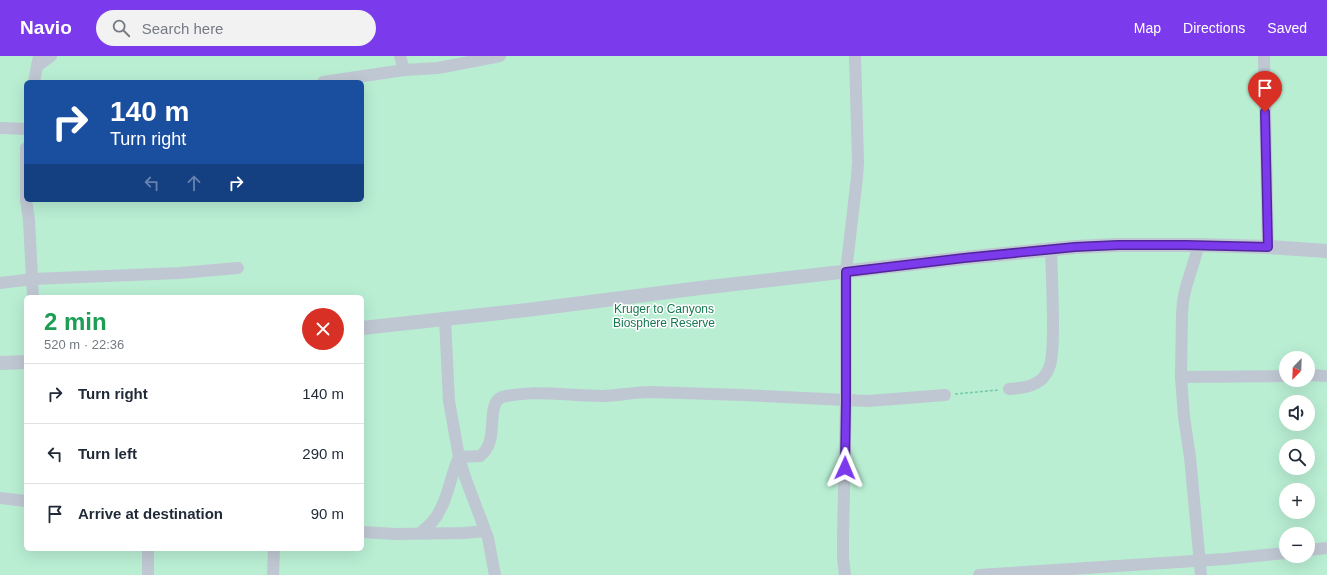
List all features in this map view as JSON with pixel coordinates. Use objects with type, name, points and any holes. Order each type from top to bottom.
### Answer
[{"type":"street","points":[[34,80],[38,61],[51,56]]},
{"type":"street","points":[[400,56],[404,70]]},
{"type":"street","points":[[336,80],[404,70],[438,68],[500,56]]},
{"type":"street","points":[[845,575],[843,537],[846,400],[846,272],[857,177],[858,116],[855,56]]},
{"type":"street","points":[[1264,56],[1268,247]]},
{"type":"street","points":[[0,128],[24,129]]},
{"type":"street","points":[[26,202],[29,220],[33,295]]},
{"type":"street","points":[[364,328],[528,310],[700,288],[964,258],[1051,250],[1118,245],[1199,245],[1268,247],[1327,251]]},
{"type":"street","points":[[1199,245],[1183,301],[1181,377],[1201,575]]},
{"type":"street","points":[[1009,390],[1035,384],[1043,378],[1049,368],[1053,342],[1051,250]]},
{"type":"street","points":[[0,282],[33,279],[180,273],[238,268]]},
{"type":"street","points":[[445,319],[449,401],[459,457],[490,545],[495,575]]},
{"type":"street","points":[[0,363],[24,362]]},
{"type":"street","points":[[1181,377],[1279,376]]},
{"type":"street","points":[[1315,376],[1327,376]]},
{"type":"street","points":[[459,457],[478,456],[484,453],[492,439],[493,412],[495,403],[498,399],[506,396],[547,393],[604,396],[634,392],[650,392],[868,400],[945,395]]},
{"type":"street","points":[[420,533],[437,516],[441,509],[453,470],[459,457]]},
{"type":"street","points":[[0,498],[24,501]]},
{"type":"street","points":[[364,532],[396,534],[464,533],[485,531]]},
{"type":"street","points":[[1315,549],[1327,548]]},
{"type":"street","points":[[148,551],[148,575]]},
{"type":"street","points":[[273,575],[274,551]]},
{"type":"street","points":[[979,575],[1225,559],[1279,554]]},
{"type":"path","points":[[945,395],[1009,390]]},
{"type":"green space","name":"Kruger to Canyons Biosphere Reserve","points":[[0,56],[1327,56],[1327,575],[0,575]]},
{"type":"route","points":[[845,468],[847,328],[846,272],[1075,247],[1118,245],[1219,245],[1268,247],[1265,112]]}]
